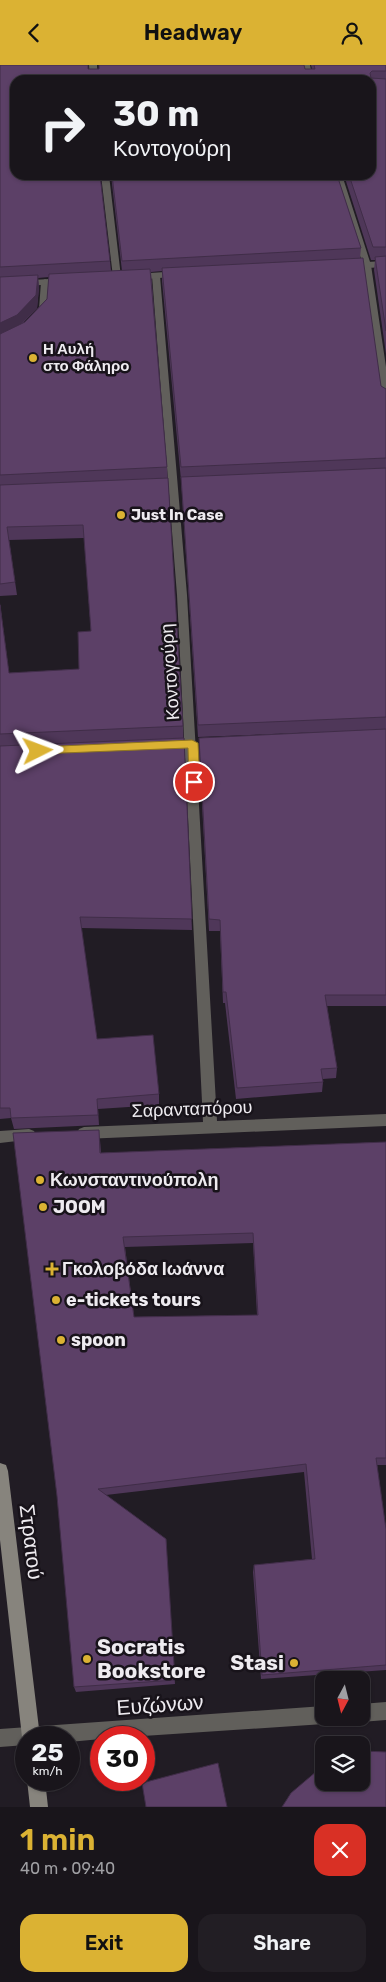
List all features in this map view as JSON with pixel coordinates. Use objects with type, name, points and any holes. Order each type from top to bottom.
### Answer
[{"type":"main road","name":"Στρατού","points":[[0,1471],[30,1726]]},
{"type":"main road","points":[[37,1791],[39,1807]]},
{"type":"street","points":[[105,180],[113,278],[185,274]]},
{"type":"street","points":[[340,180],[367,265],[386,399]]},
{"type":"street","points":[[338,267],[386,264]]},
{"type":"street","name":"Κοντογούρη","points":[[156,275],[175,485],[192,743],[210,1127]]},
{"type":"street","points":[[0,285],[72,280]]},
{"type":"street","points":[[29,324],[43,310],[45,282]]},
{"type":"street","name":"Σαρανταπόρου","points":[[67,1134],[386,1120]]},
{"type":"street","points":[[0,1137],[38,1135]]},
{"type":"street","points":[[370,1712],[386,1711]]},
{"type":"street","name":"Ευζώνων","points":[[80,1733],[315,1716]]},
{"type":"street","name":"Ευζώνων","points":[[0,1738],[15,1738]]},
{"type":"building","points":[[0,65],[88,65],[88,69],[99,69],[99,65],[304,65],[305,69],[315,69],[314,65],[386,65],[386,71],[372,71],[370,75],[10,75],[10,180],[101,180],[110,261],[0,267]]},
{"type":"building","points":[[376,78],[386,79],[386,247],[373,247],[351,180],[376,180]]},
{"type":"building","points":[[113,180],[339,180],[361,248],[122,261]]},
{"type":"building","points":[[386,256],[386,331],[375,257]]},
{"type":"building","points":[[363,258],[381,386],[386,389],[386,458],[181,467],[162,268]]},
{"type":"building","points":[[150,269],[167,467],[0,475],[0,334],[25,322],[47,299],[49,274]]},
{"type":"building","points":[[38,275],[36,295],[17,315],[0,323],[0,277]]},
{"type":"building","points":[[386,468],[386,717],[198,725],[181,477]]},
{"type":"building","points":[[168,478],[183,726],[0,734],[0,605],[9,673],[79,669],[78,632],[91,631],[83,525],[7,527],[15,582],[0,584],[0,485]]},
{"type":"building","points":[[386,729],[386,995],[325,995],[337,1068],[321,1069],[323,1082],[237,1088],[226,992],[223,992],[220,920],[209,919],[199,738]]},
{"type":"building","points":[[184,738],[192,919],[80,917],[97,1039],[153,1035],[159,1094],[97,1099],[98,1115],[11,1118],[10,1108],[0,1108],[0,746]]},
{"type":"building","points":[[99,1130],[100,1153],[386,1142],[386,1458],[376,1458],[386,1529],[386,1665],[262,1675],[254,1565],[315,1559],[306,1464],[98,1489],[166,1539],[175,1680],[74,1687],[57,1496],[13,1133]],"holes":[[[253,1233],[258,1315],[134,1317],[123,1237]]]},
{"type":"building","points":[[370,1751],[386,1752],[386,1807],[282,1807],[291,1793],[315,1773],[315,1791],[370,1791]]},
{"type":"building","points":[[218,1763],[227,1807],[146,1807],[143,1791],[155,1791],[155,1780]]},
{"type":"place","name":"Η Αυλή στο Φάληρο","points":[[33,358]]},
{"type":"place","name":"Just In Case","points":[[121,515]]},
{"type":"place","name":"Κωνσταντινούπολη","points":[[40,1180]]},
{"type":"place","name":"JOOM","points":[[43,1207]]},
{"type":"place","name":"Γκολοβόδα Ιωάννα","points":[[52,1269]]},
{"type":"place","name":"e-tickets tours","points":[[56,1300]]},
{"type":"place","name":"spoon","points":[[61,1340]]},
{"type":"place","name":"Socratis Bookstore","points":[[87,1659]]},
{"type":"place","name":"Stasi","points":[[294,1663]]},
{"type":"route","points":[[38,751],[192,743],[194,782]]}]
